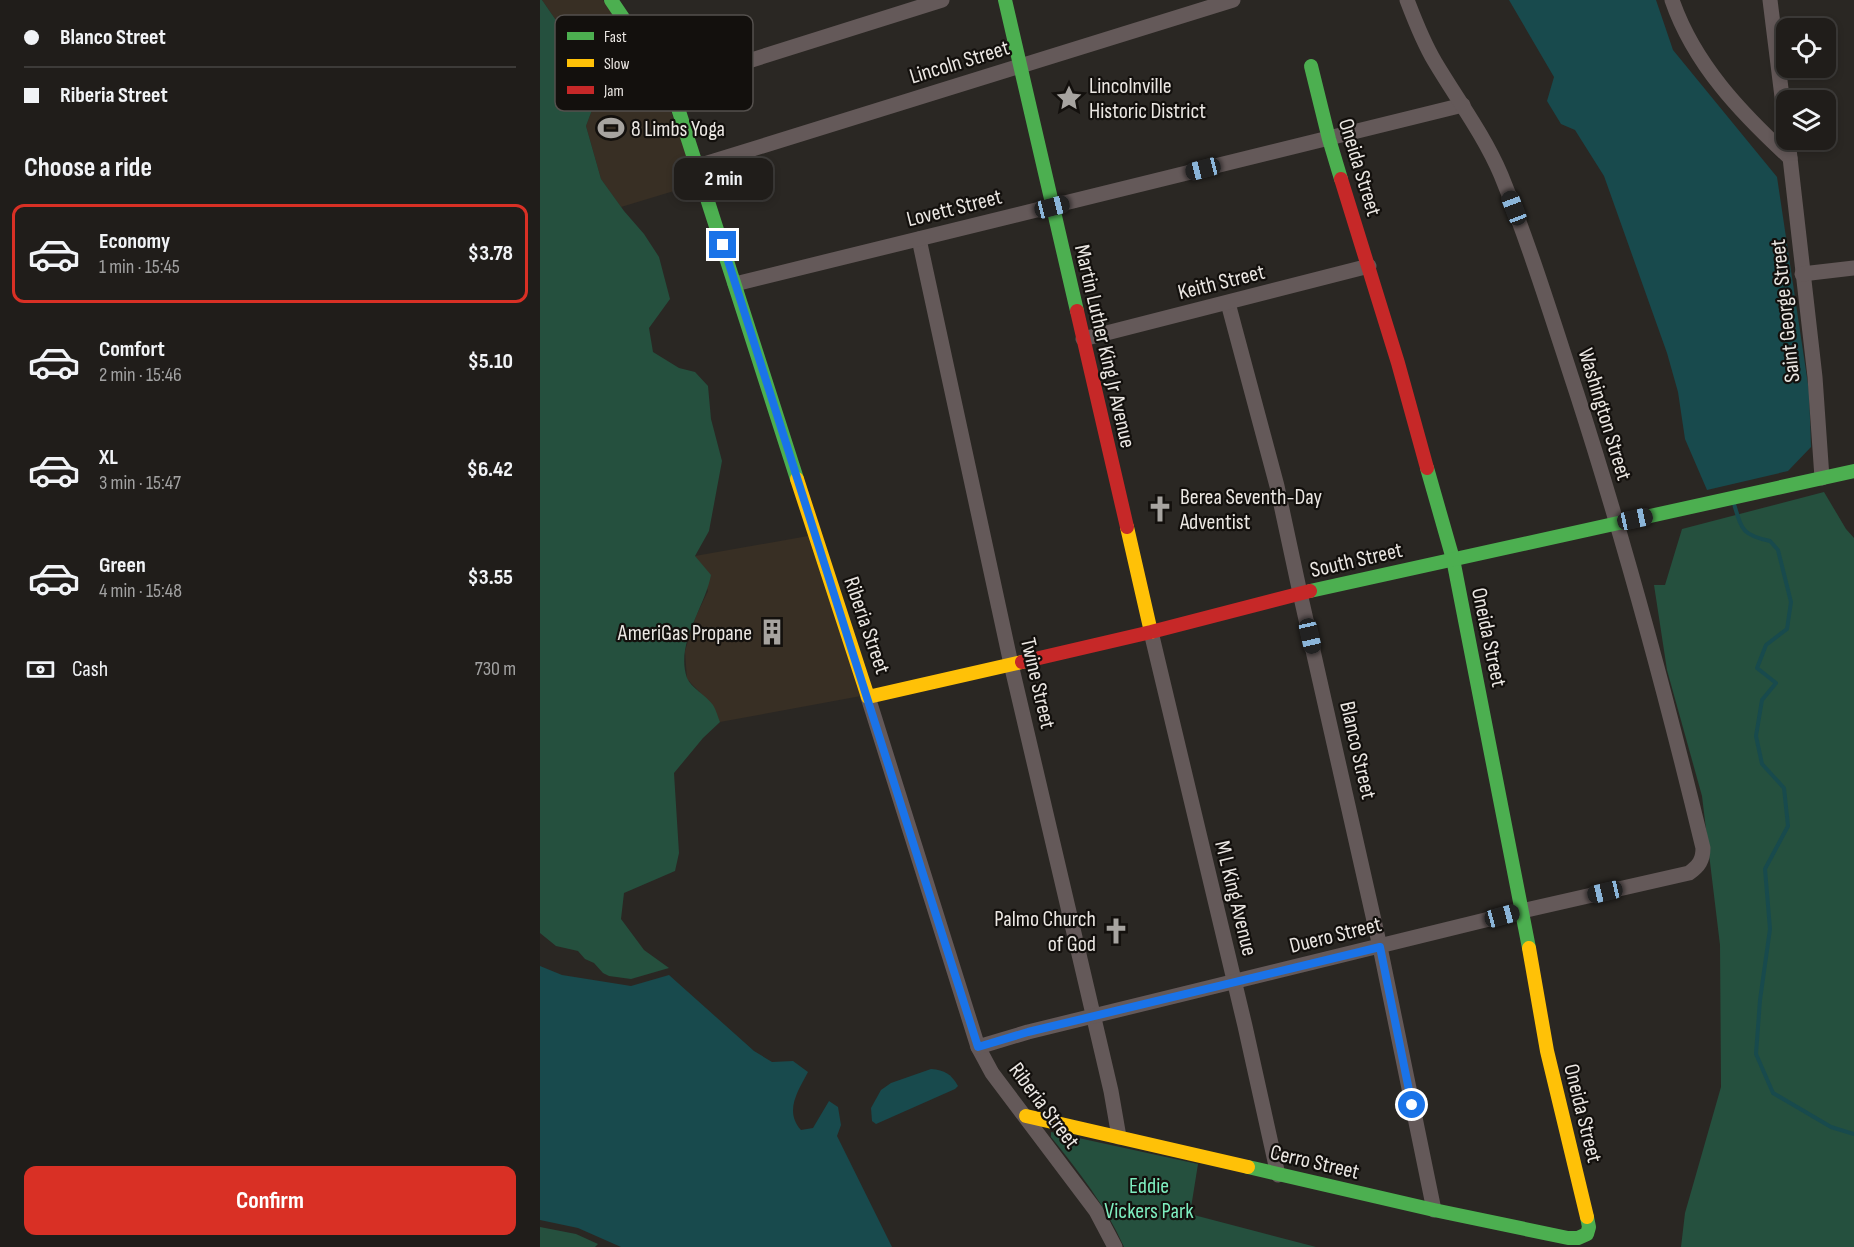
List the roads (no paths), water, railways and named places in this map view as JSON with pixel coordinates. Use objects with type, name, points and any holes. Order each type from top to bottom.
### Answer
[{"type":"street","name":"Riberia Street","points":[[611,0],[621,15]]},
{"type":"street","points":[[753,58],[912,4],[942,0]]},
{"type":"street","name":"Martin Luther King Jr Avenue","points":[[1005,0],[1150,632]]},
{"type":"street","name":"Lincoln Street","points":[[698,166],[1233,0]]},
{"type":"street","name":"Washington Street","points":[[1407,0],[1419,31],[1435,62],[1492,156],[1520,225],[1571,374],[1652,648],[1704,848],[1700,863]]},
{"type":"street","points":[[1672,0],[1681,24],[1705,66],[1761,131],[1790,158]]},
{"type":"street","points":[[1770,0],[1781,90]]},
{"type":"street","name":"Oneida Street","points":[[1311,66],[1329,139],[1369,266],[1453,559],[1542,1015],[1547,1051],[1589,1227]]},
{"type":"street","name":"Lovett Street","points":[[735,284],[1463,105]]},
{"type":"street","name":"Riberia Street","points":[[679,111],[978,1047],[992,1073],[1096,1211],[1115,1247]]},
{"type":"street","name":"Saint George Street","points":[[1789,150],[1815,377],[1821,478]]},
{"type":"street","name":"Twine Street","points":[[919,239],[1011,664],[1111,1091],[1119,1137]]},
{"type":"street","name":"Keith Street","points":[[1083,339],[1369,266]]},
{"type":"street","points":[[1802,274],[1854,268]]},
{"type":"street","name":"Blanco Street","points":[[1228,303],[1277,486],[1380,947],[1434,1210]]},
{"type":"street","name":"South Street","points":[[868,697],[1150,632],[1300,593],[1854,471]]},
{"type":"street","name":"M L King Avenue","points":[[1150,632],[1278,1174]]},
{"type":"street","name":"Duero Street","points":[[978,1047],[1234,981],[1689,873],[1700,863]]},
{"type":"street","name":"Cerro Street","points":[[1026,1116],[1434,1210],[1568,1238],[1578,1238],[1587,1234],[1589,1227]]},
{"type":"water","points":[[1509,0],[1656,0],[1673,50],[1777,177],[1809,391],[1811,447],[1788,471],[1707,490],[1685,439],[1678,392],[1667,353],[1604,176],[1575,130],[1561,124],[1547,101],[1554,77]]},
{"type":"water","points":[[540,966],[562,975],[631,986],[669,975],[754,1051],[772,1062],[793,1061],[808,1072],[794,1101],[796,1123],[801,1130],[813,1128],[829,1101],[838,1107],[841,1125],[837,1136],[892,1247],[621,1247],[578,1228],[540,1220]]},
{"type":"water","points":[[931,1069],[947,1073],[958,1086],[876,1124],[872,1121],[871,1108],[881,1090],[891,1083]]},
{"type":"waterway","points":[[1734,504],[1744,530],[1748,534],[1770,541],[1778,550],[1791,602],[1787,629],[1766,645],[1757,668],[1776,683],[1762,700],[1756,736],[1762,764],[1784,788],[1788,826],[1765,869],[1770,929],[1760,1000],[1756,1054],[1773,1093],[1831,1127],[1854,1134]]},
{"type":"place","name":"Lincolnville Historic District","points":[[1069,98]]},
{"type":"place","name":"8 Limbs Yoga","points":[[611,128]]},
{"type":"place","name":"Berea Seventh-Day Adventist","points":[[1160,509]]},
{"type":"place","name":"AmeriGas Propane","points":[[772,632]]},
{"type":"place","name":"Palmo Church of God","points":[[1116,931]]},
{"type":"park label","name":"Eddie Vickers Park","points":[[1149,1198]]}]
